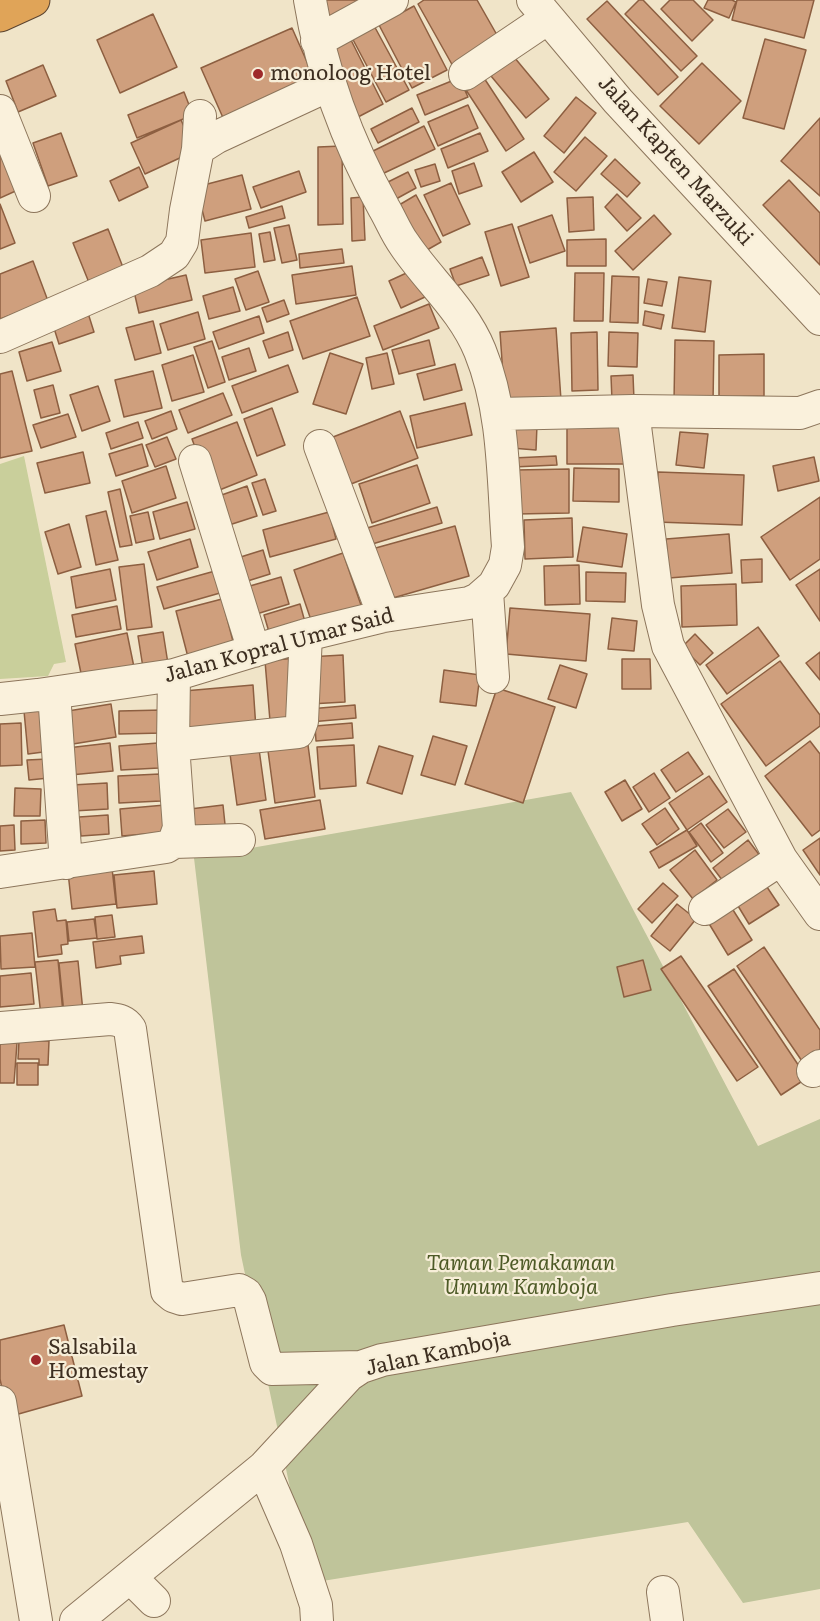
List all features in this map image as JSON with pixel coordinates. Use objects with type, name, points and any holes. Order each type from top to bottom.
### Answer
[{"type":"highway","points":[[0,15],[33,0]]},
{"type":"street","points":[[310,0],[317,40],[329,85],[363,171],[404,244],[444,294],[474,339],[486,366],[498,414],[508,547],[505,565],[494,585],[487,592],[493,677]]},
{"type":"street","points":[[317,40],[392,0]]},
{"type":"street","points":[[465,74],[540,9]]},
{"type":"street","name":"Jalan Kapten Marzuki","points":[[540,9],[618,102],[819,316]]},
{"type":"street","points":[[198,149],[217,137],[329,85]]},
{"type":"street","points":[[0,111],[34,196]]},
{"type":"street","points":[[0,336],[150,271],[174,255],[182,242],[198,149],[200,116]]},
{"type":"street","points":[[498,414],[633,411],[800,413],[820,406]]},
{"type":"street","points":[[633,411],[658,605],[668,646],[781,859],[820,914]]},
{"type":"street","points":[[320,446],[384,616]]},
{"type":"street","points":[[195,461],[254,651]]},
{"type":"street","name":"Jalan Kopral Umar Said","points":[[0,699],[174,675],[306,635],[384,616],[469,603],[487,592]]},
{"type":"street","points":[[173,745],[298,732],[302,721],[306,635]]},
{"type":"street","points":[[0,872],[166,848],[174,842],[179,828],[173,745],[174,675]]},
{"type":"street","points":[[54,693],[66,863]]},
{"type":"street","points":[[174,842],[239,840]]},
{"type":"street","points":[[705,909],[781,859]]},
{"type":"street","points":[[0,1028],[110,1019],[128,1025],[167,1291],[182,1299],[240,1290],[246,1294],[250,1301],[266,1363],[272,1369],[361,1367]]},
{"type":"street","name":"Jalan Kamboja","points":[[83,1619],[130,1577],[264,1468],[340,1383],[361,1367],[382,1360],[672,1310],[820,1288]]},
{"type":"street","points":[[0,1402],[10,1538],[36,1621]]},
{"type":"street","points":[[264,1468],[296,1544],[316,1605],[316,1621]]},
{"type":"street","points":[[130,1577],[154,1601]]},
{"type":"green space","points":[[24,456],[66,662],[54,664],[48,676],[0,679],[0,464]]},
{"type":"green space","name":"Taman Pemakaman Umum Kamboja","points":[[571,792],[758,1146],[820,1119],[820,1589],[743,1603],[688,1522],[310,1583],[241,1255],[194,858]]},
{"type":"building","points":[[321,0],[385,0],[335,26]]},
{"type":"building","points":[[424,0],[477,0],[501,42],[454,68],[418,4]]},
{"type":"building","points":[[639,0],[643,0],[697,56],[681,71],[625,14]]},
{"type":"building","points":[[670,0],[693,0],[713,20],[692,41],[661,9]]},
{"type":"building","points":[[708,0],[736,2],[729,18],[704,8]]},
{"type":"building","points":[[737,0],[814,0],[804,38],[732,20]]},
{"type":"building","points":[[607,1],[678,77],[658,95],[587,19]]},
{"type":"building","points":[[414,6],[447,70],[412,88],[379,25]]},
{"type":"building","points":[[153,14],[177,67],[120,93],[97,40]]},
{"type":"building","points":[[372,22],[409,90],[386,102],[350,34]]},
{"type":"building","name":"monoloog Hotel","points":[[292,28],[315,80],[224,120],[201,68]]},
{"type":"building","points":[[349,36],[383,104],[358,117],[324,48]]},
{"type":"building","points":[[765,39],[806,50],[784,129],[743,118]]},
{"type":"building","points":[[514,57],[549,99],[526,118],[491,76]]},
{"type":"building","points":[[702,63],[741,101],[699,144],[660,106]]},
{"type":"building","points":[[43,65],[56,96],[18,112],[6,81]]},
{"type":"building","points":[[459,78],[468,97],[425,115],[417,95]]},
{"type":"building","points":[[484,78],[524,139],[506,151],[466,90]]},
{"type":"building","points":[[184,92],[193,115],[137,138],[128,115]]},
{"type":"building","points":[[576,97],[596,113],[564,153],[544,136]]},
{"type":"building","points":[[468,105],[478,128],[438,146],[428,122]]},
{"type":"building","points":[[412,108],[419,122],[378,143],[371,129]]},
{"type":"building","points":[[820,118],[820,196],[781,161]]},
{"type":"building","points":[[181,120],[195,151],[145,174],[131,143]]},
{"type":"building","points":[[424,126],[435,149],[382,174],[371,152]]},
{"type":"building","points":[[61,133],[77,176],[48,186],[33,143]]},
{"type":"building","points":[[480,133],[488,151],[448,168],[441,149]]},
{"type":"building","points":[[585,137],[607,156],[576,191],[554,172]]},
{"type":"building","points":[[342,146],[343,224],[318,225],[318,147]]},
{"type":"building","points":[[0,151],[20,189],[0,198]]},
{"type":"building","points":[[534,152],[553,182],[521,202],[502,172]]},
{"type":"building","points":[[615,159],[640,183],[627,197],[601,174]]},
{"type":"building","points":[[474,163],[482,186],[459,194],[452,171]]},
{"type":"building","points":[[435,164],[440,181],[421,187],[415,170]]},
{"type":"building","points":[[139,167],[148,187],[119,201],[110,181]]},
{"type":"building","points":[[299,171],[306,192],[261,208],[253,187]]},
{"type":"building","points":[[408,172],[416,188],[396,199],[388,182]]},
{"type":"building","points":[[242,175],[251,209],[205,221],[196,187]]},
{"type":"building","points":[[789,180],[820,213],[820,265],[763,205]]},
{"type":"building","points":[[451,183],[470,224],[443,236],[424,195]]},
{"type":"building","points":[[617,194],[641,218],[627,231],[605,207]]},
{"type":"building","points":[[416,195],[441,242],[420,254],[394,208]]},
{"type":"building","points":[[363,197],[365,240],[352,241],[351,198]]},
{"type":"building","points":[[593,197],[594,230],[569,232],[567,198]]},
{"type":"building","points":[[0,204],[15,243],[0,249]]},
{"type":"building","points":[[282,206],[285,218],[249,228],[246,217]]},
{"type":"building","points":[[552,215],[565,251],[530,263],[518,227]]},
{"type":"building","points":[[654,215],[671,234],[633,270],[615,251]]},
{"type":"building","points":[[512,224],[529,277],[501,286],[485,232]]},
{"type":"building","points":[[289,225],[297,260],[282,263],[274,228]]},
{"type":"building","points":[[108,229],[126,275],[92,290],[73,243]]},
{"type":"building","points":[[270,232],[275,260],[264,262],[259,234]]},
{"type":"building","points":[[251,233],[255,267],[205,273],[201,240]]},
{"type":"building","points":[[606,239],[606,266],[567,266],[567,240]]},
{"type":"building","points":[[342,249],[344,263],[300,268],[299,254]]},
{"type":"building","points":[[482,257],[489,275],[456,286],[450,269]]},
{"type":"building","points":[[33,261],[48,301],[0,319],[0,274]]},
{"type":"building","points":[[352,266],[356,295],[296,304],[292,275]]},
{"type":"building","points":[[413,270],[425,297],[401,308],[389,281]]},
{"type":"building","points":[[258,271],[269,302],[246,310],[235,279]]},
{"type":"building","points":[[575,273],[604,273],[603,321],[574,321]]},
{"type":"building","points":[[186,275],[192,300],[139,313],[133,287]]},
{"type":"building","points":[[612,276],[639,277],[638,323],[610,322]]},
{"type":"building","points":[[679,277],[711,281],[705,332],[672,328]]},
{"type":"building","points":[[648,279],[667,282],[662,306],[644,303]]},
{"type":"building","points":[[233,287],[240,311],[209,319],[203,296]]},
{"type":"building","points":[[357,297],[370,336],[303,359],[290,321]]},
{"type":"building","points":[[284,300],[289,314],[267,322],[262,308]]},
{"type":"building","points":[[429,304],[439,328],[383,350],[374,326]]},
{"type":"building","points":[[645,311],[664,315],[661,329],[643,325]]},
{"type":"building","points":[[198,312],[205,339],[168,350],[160,324]]},
{"type":"building","points":[[88,313],[94,332],[59,344],[53,325]]},
{"type":"building","points":[[259,316],[264,333],[219,349],[213,332]]},
{"type":"building","points":[[153,321],[161,353],[135,360],[126,328]]},
{"type":"building","points":[[556,328],[561,400],[505,404],[500,332]]},
{"type":"building","points":[[288,332],[293,350],[269,358],[263,341]]},
{"type":"building","points":[[597,332],[598,390],[572,391],[571,333]]},
{"type":"building","points":[[609,332],[638,333],[637,367],[608,366]]},
{"type":"building","points":[[429,340],[435,365],[399,374],[392,350]]},
{"type":"building","points":[[675,340],[714,341],[713,403],[674,402]]},
{"type":"building","points":[[212,341],[225,382],[208,388],[194,347]]},
{"type":"building","points":[[52,342],[61,371],[27,381],[19,352]]},
{"type":"building","points":[[249,348],[256,371],[229,380],[222,357]]},
{"type":"building","points":[[330,353],[363,364],[346,414],[313,404]]},
{"type":"building","points":[[387,353],[394,384],[372,389],[366,358]]},
{"type":"building","points":[[764,354],[764,396],[719,397],[719,355]]},
{"type":"building","points":[[193,355],[204,392],[172,401],[162,365]]},
{"type":"building","points":[[455,364],[462,390],[424,400],[417,374]]},
{"type":"building","points":[[288,365],[298,392],[242,413],[232,386]]},
{"type":"building","points":[[12,371],[32,451],[0,458],[0,374]]},
{"type":"building","points":[[153,371],[162,408],[124,417],[115,380]]},
{"type":"building","points":[[633,375],[634,400],[612,401],[611,376]]},
{"type":"building","points":[[53,385],[60,413],[41,418],[34,390]]},
{"type":"building","points":[[98,386],[110,421],[82,431],[70,395]]},
{"type":"building","points":[[223,393],[232,415],[188,433],[179,410]]},
{"type":"building","points":[[465,403],[472,435],[417,448],[410,416]]},
{"type":"building","points":[[272,408],[285,445],[257,456],[244,419]]},
{"type":"building","points":[[171,411],[177,429],[152,439],[145,421]]},
{"type":"building","points":[[400,411],[418,458],[351,484],[333,437]]},
{"type":"building","points":[[68,414],[76,437],[41,448],[33,425]]},
{"type":"building","points":[[138,422],[143,438],[111,449],[106,433]]},
{"type":"building","points":[[237,422],[257,475],[212,493],[192,439]]},
{"type":"building","points":[[512,424],[537,425],[536,450],[511,448]]},
{"type":"building","points":[[567,425],[627,425],[627,464],[567,464]]},
{"type":"building","points":[[680,432],[708,434],[704,468],[676,465]]},
{"type":"building","points":[[167,437],[176,459],[155,467],[146,445]]},
{"type":"building","points":[[142,444],[148,466],[116,476],[109,454]]},
{"type":"building","points":[[83,452],[90,483],[45,493],[37,463]]},
{"type":"building","points":[[556,456],[557,465],[513,467],[513,458]]},
{"type":"building","points":[[814,457],[819,481],[778,491],[773,466]]},
{"type":"building","points":[[417,465],[430,503],[372,523],[359,484]]},
{"type":"building","points":[[166,466],[176,498],[132,513],[122,481]]},
{"type":"building","points":[[574,468],[619,469],[619,502],[573,501]]},
{"type":"building","points":[[569,469],[569,513],[517,514],[516,470]]},
{"type":"building","points":[[658,472],[744,475],[742,525],[656,522]]},
{"type":"building","points":[[265,479],[276,511],[263,515],[252,483]]},
{"type":"building","points":[[247,486],[257,516],[226,526],[216,497]]},
{"type":"building","points":[[120,489],[132,545],[120,547],[108,492]]},
{"type":"building","points":[[820,497],[820,559],[790,580],[761,537]]},
{"type":"building","points":[[187,502],[195,529],[160,539],[153,512]]},
{"type":"building","points":[[437,507],[442,523],[369,545],[364,529]]},
{"type":"building","points":[[106,511],[118,560],[96,565],[86,516]]},
{"type":"building","points":[[148,512],[154,539],[136,543],[130,516]]},
{"type":"building","points":[[329,512],[336,539],[270,557],[263,530]]},
{"type":"building","points":[[572,518],[573,557],[525,559],[524,520]]},
{"type":"building","points":[[69,524],[81,567],[58,574],[45,532]]},
{"type":"building","points":[[455,526],[469,576],[386,600],[372,549]]},
{"type":"building","points":[[583,527],[627,534],[622,567],[577,561]]},
{"type":"building","points":[[729,534],[732,573],[669,578],[666,539]]},
{"type":"building","points":[[190,539],[198,567],[157,580],[148,552]]},
{"type":"building","points":[[263,550],[270,574],[238,584],[231,560]]},
{"type":"building","points":[[343,553],[362,608],[313,626],[294,570]]},
{"type":"building","points":[[762,559],[762,582],[742,583],[741,560]]},
{"type":"building","points":[[144,564],[152,627],[127,630],[119,567]]},
{"type":"building","points":[[579,565],[580,604],[545,605],[544,566]]},
{"type":"building","points":[[110,569],[116,600],[76,608],[71,577]]},
{"type":"building","points":[[820,569],[820,621],[796,585]]},
{"type":"building","points":[[215,571],[220,593],[164,609],[157,587]]},
{"type":"building","points":[[586,572],[626,573],[625,602],[586,601]]},
{"type":"building","points":[[281,577],[289,604],[250,616],[243,588]]},
{"type":"building","points":[[736,584],[737,625],[682,627],[681,586]]},
{"type":"building","points":[[222,599],[235,649],[189,661],[176,611]]},
{"type":"building","points":[[300,604],[305,622],[269,632],[264,615]]},
{"type":"building","points":[[117,606],[121,629],[76,637],[72,615]]},
{"type":"building","points":[[510,608],[590,614],[586,661],[506,654]]},
{"type":"building","points":[[612,618],[637,621],[634,651],[608,649]]},
{"type":"building","points":[[758,627],[779,656],[727,694],[706,665]]},
{"type":"building","points":[[163,632],[169,670],[144,674],[138,636]]},
{"type":"building","points":[[127,633],[135,672],[83,683],[75,644]]},
{"type":"building","points":[[695,634],[713,653],[700,665],[682,647]]},
{"type":"building","points":[[820,652],[820,680],[806,663]]},
{"type":"building","points":[[343,655],[345,702],[310,704],[308,657]]},
{"type":"building","points":[[296,658],[301,719],[270,721],[265,661]]},
{"type":"building","points":[[622,659],[650,659],[651,689],[622,689]]},
{"type":"building","points":[[780,661],[820,715],[820,726],[766,766],[721,704]]},
{"type":"building","points":[[560,665],[587,674],[576,708],[548,699]]},
{"type":"building","points":[[444,670],[480,675],[476,706],[440,702]]},
{"type":"building","points":[[253,685],[256,729],[188,735],[184,691]]},
{"type":"building","points":[[497,688],[555,707],[523,803],[465,784]]},
{"type":"building","points":[[111,704],[116,737],[73,744],[68,711]]},
{"type":"building","points":[[355,705],[356,718],[310,722],[309,709]]},
{"type":"building","points":[[47,708],[51,751],[28,754],[24,711]]},
{"type":"building","points":[[163,710],[163,733],[119,734],[119,711]]},
{"type":"building","points":[[21,723],[22,765],[0,766],[0,724]]},
{"type":"building","points":[[352,723],[353,738],[316,741],[315,726]]},
{"type":"building","points":[[433,736],[467,746],[455,785],[421,775]]},
{"type":"building","points":[[810,741],[820,754],[820,830],[812,836],[765,776]]},
{"type":"building","points":[[110,743],[113,771],[70,775],[67,748]]},
{"type":"building","points":[[158,743],[159,768],[121,770],[119,746]]},
{"type":"building","points":[[308,745],[315,797],[275,803],[268,751]]},
{"type":"building","points":[[354,745],[356,786],[320,789],[317,747]]},
{"type":"building","points":[[379,746],[413,756],[402,794],[367,783]]},
{"type":"building","points":[[259,749],[266,800],[237,805],[230,754]]},
{"type":"building","points":[[688,752],[703,774],[676,792],[661,770]]},
{"type":"building","points":[[48,759],[49,778],[29,780],[27,760]]},
{"type":"building","points":[[654,773],[670,798],[649,812],[633,787]]},
{"type":"building","points":[[160,774],[161,801],[119,803],[118,776]]},
{"type":"building","points":[[709,776],[727,802],[687,830],[669,803]]},
{"type":"building","points":[[625,780],[642,809],[622,821],[605,792]]},
{"type":"building","points":[[107,783],[108,809],[73,811],[72,785]]},
{"type":"building","points":[[15,788],[41,789],[40,816],[14,816]]},
{"type":"building","points":[[320,800],[325,829],[265,839],[260,810]]},
{"type":"building","points":[[165,805],[168,832],[122,836],[120,809]]},
{"type":"building","points":[[223,805],[226,834],[193,837],[190,809]]},
{"type":"building","points":[[665,808],[679,829],[657,845],[642,824]]},
{"type":"building","points":[[728,809],[746,832],[724,848],[706,825]]},
{"type":"building","points":[[108,815],[109,834],[81,836],[79,817]]},
{"type":"building","points":[[45,820],[46,843],[21,844],[21,821]]},
{"type":"building","points":[[701,823],[723,853],[711,862],[689,832]]},
{"type":"building","points":[[14,825],[15,850],[0,851],[0,826]]},
{"type":"building","points":[[687,830],[697,846],[659,868],[650,852]]},
{"type":"building","points":[[820,838],[820,875],[803,850]]},
{"type":"building","points":[[748,840],[764,861],[729,889],[713,868]]},
{"type":"building","points":[[695,850],[717,880],[693,899],[670,870]]},
{"type":"building","points":[[112,868],[116,904],[72,909],[68,872]]},
{"type":"building","points":[[154,871],[157,904],[117,908],[114,875]]},
{"type":"building","points":[[761,878],[779,905],[749,924],[732,896]]},
{"type":"building","points":[[663,883],[678,896],[652,923],[638,909]]},
{"type":"building","points":[[728,902],[752,940],[728,955],[705,917]]},
{"type":"building","points":[[677,904],[696,919],[670,951],[651,936]]},
{"type":"building","points":[[55,909],[57,921],[66,920],[68,944],[61,945],[62,954],[38,957],[33,912]]},
{"type":"building","points":[[112,915],[115,937],[97,939],[95,917]]},
{"type":"building","points":[[94,919],[97,938],[69,941],[67,922]]},
{"type":"building","points":[[32,933],[35,967],[1,969],[0,936]]},
{"type":"building","points":[[142,936],[144,953],[120,956],[121,964],[96,968],[93,942]]},
{"type":"building","points":[[764,947],[820,1030],[820,1053],[804,1064],[737,966]]},
{"type":"building","points":[[681,956],[758,1067],[737,1081],[661,969]]},
{"type":"building","points":[[58,960],[63,1013],[41,1016],[35,962]]},
{"type":"building","points":[[643,960],[651,990],[624,997],[617,967]]},
{"type":"building","points":[[78,961],[83,1012],[64,1014],[59,963]]},
{"type":"building","points":[[734,969],[807,1078],[781,1095],[708,986]]},
{"type":"building","points":[[31,973],[34,1004],[0,1007],[0,976]]},
{"type":"building","points":[[19,1041],[49,1041],[48,1065],[39,1065],[39,1059],[18,1059]]},
{"type":"building","points":[[0,1043],[17,1043],[14,1083],[0,1083]]},
{"type":"building","points":[[17,1063],[38,1063],[38,1085],[17,1085]]},
{"type":"building","name":"Salsabila Homestay","points":[[64,1325],[82,1396],[8,1417],[0,1379],[0,1340]]},
{"type":"place","name":"monoloog Hotel","points":[[258,74]]},
{"type":"place","name":"Salsabila Homestay","points":[[36,1360]]}]
